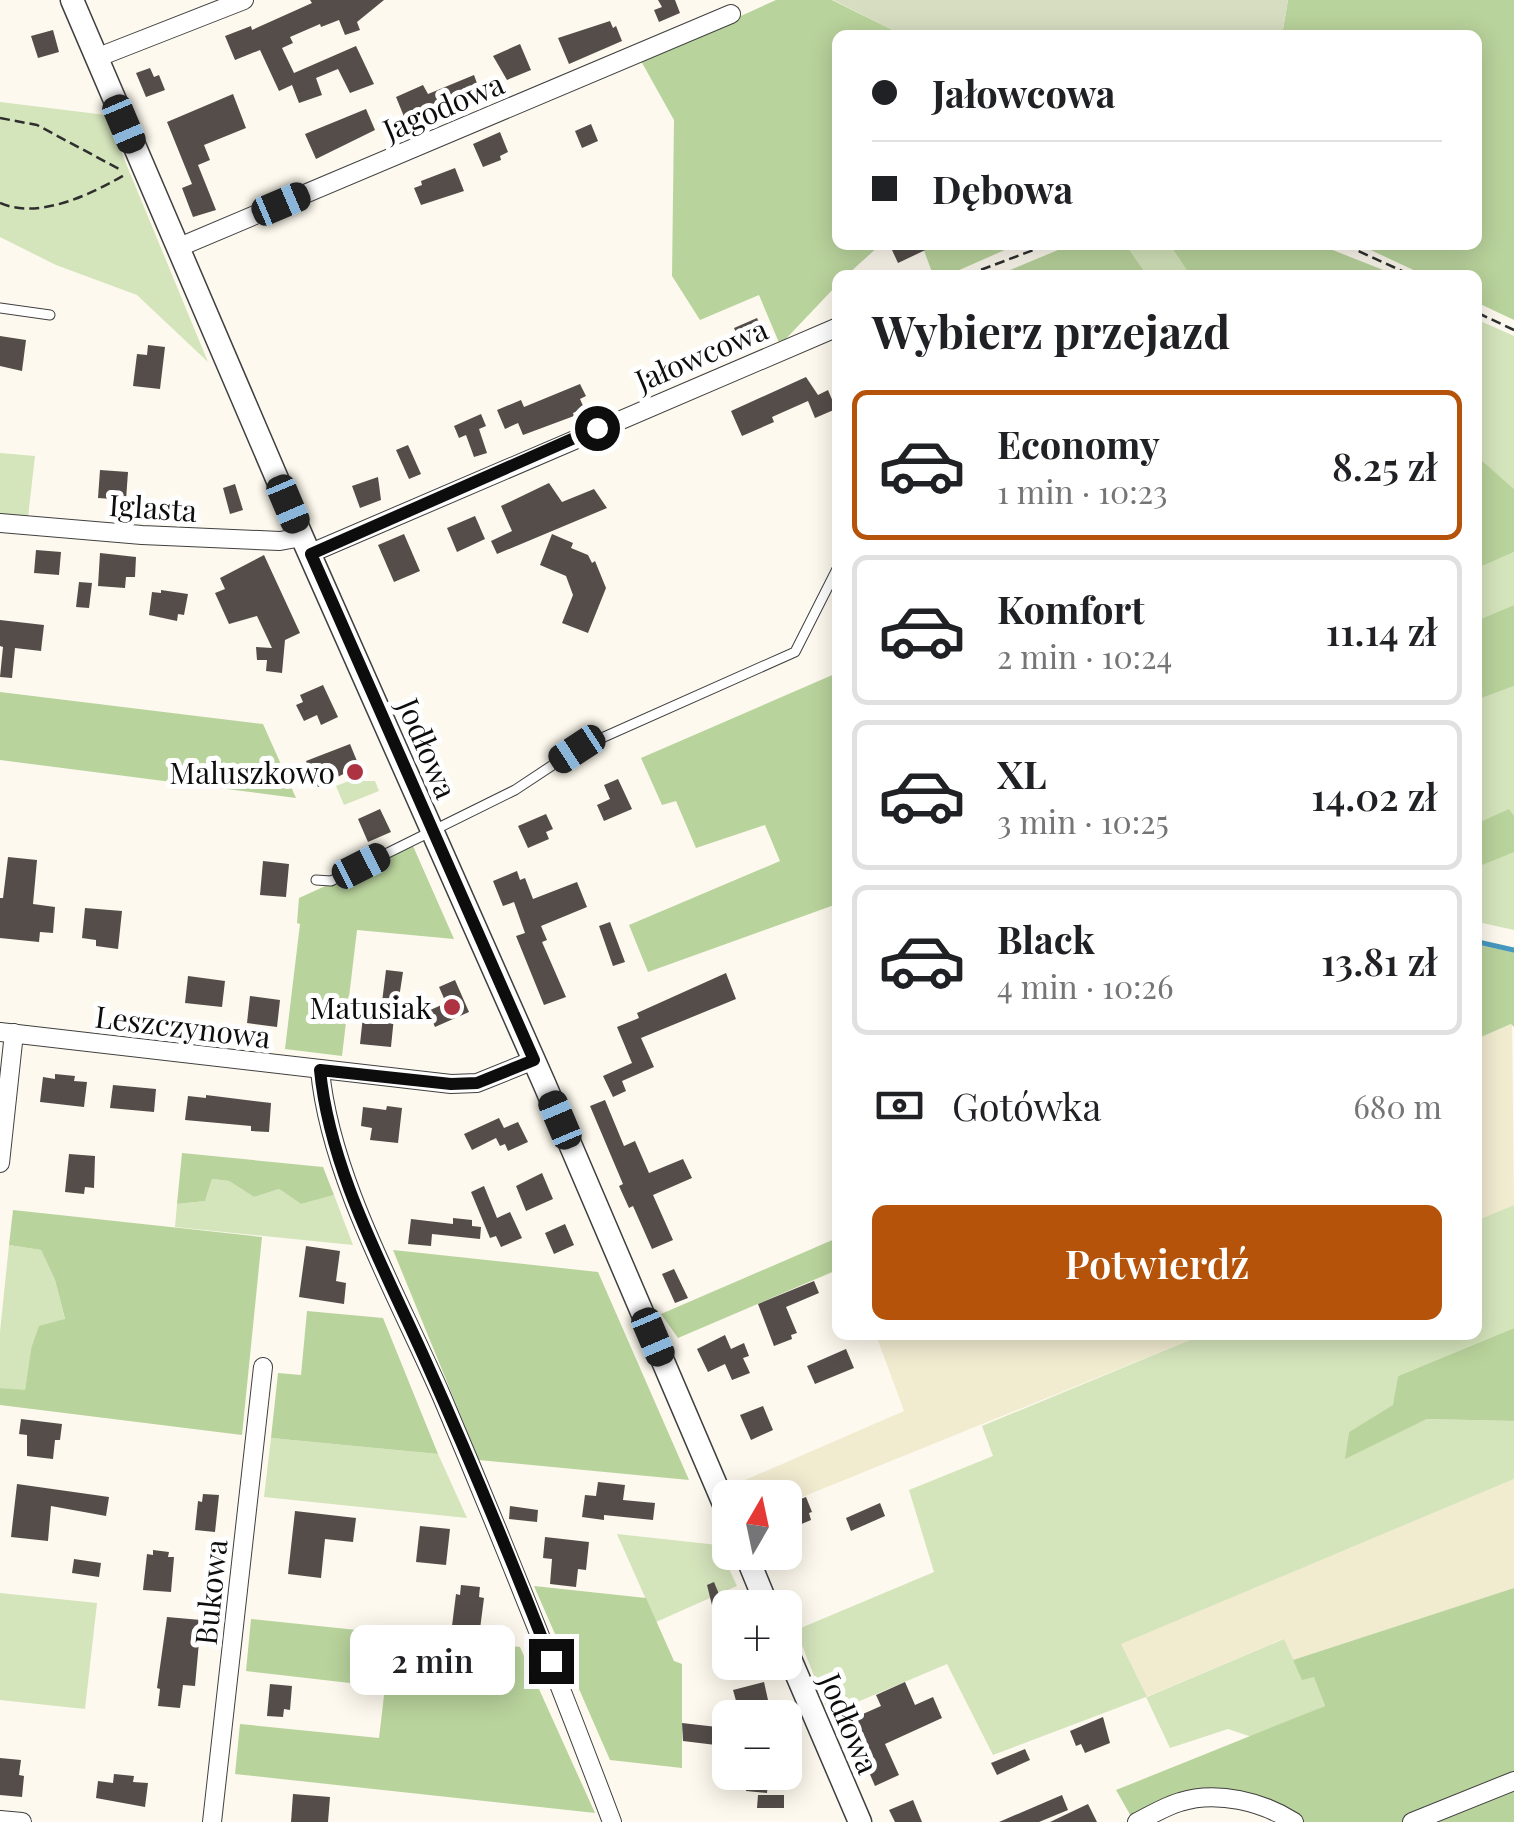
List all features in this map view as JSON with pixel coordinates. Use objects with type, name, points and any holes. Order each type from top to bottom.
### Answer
[{"type":"street","name":"Jodłowa","points":[[72,0],[714,1480]]},
{"type":"street","points":[[96,58],[244,0]]},
{"type":"street","name":"Jagodowa","points":[[177,248],[731,14]]},
{"type":"street","name":"Jałowcowa","points":[[306,545],[832,328]]},
{"type":"street","name":"Iglasta","points":[[0,523],[306,545]]},
{"type":"street","points":[[0,1163],[7,1032]]},
{"type":"street","name":"Leszczynowa","points":[[7,1032],[451,1084],[477,1083],[534,1060]]},
{"type":"street","points":[[320,1070],[322,1094],[351,1193],[520,1584],[612,1822]]},
{"type":"street","name":"Bukowa","points":[[212,1822],[263,1367]]},
{"type":"street","name":"Jodłowa","points":[[799,1680],[860,1822]]},
{"type":"street","points":[[1412,1822],[1514,1781]]},
{"type":"street","points":[[1137,1822],[1182,1801],[1228,1798],[1273,1808],[1294,1822]]},
{"type":"street","points":[[0,1820],[22,1822]]},
{"type":"lane","points":[[0,308],[50,315]]},
{"type":"lane","points":[[316,880],[331,881],[516,790],[577,749],[794,652],[832,578]]},
{"type":"path","points":[[0,118],[37,124],[115,169],[132,171],[100,190],[61,203],[35,208],[0,203]]},
{"type":"path","points":[[980,270],[1033,250]]},
{"type":"path","points":[[1355,250],[1399,270]]},
{"type":"path","points":[[1482,315],[1514,330]]},
{"type":"shaded area","points":[[1512,1024],[1514,1205],[1482,1218],[1482,1036]]},
{"type":"shaded area","points":[[878,1340],[1190,1340],[802,1497],[802,1480],[745,1480],[904,1411]]},
{"type":"shaded area","points":[[1514,1479],[1514,1588],[1293,1660],[1283,1639],[1146,1697],[1120,1644]]},
{"type":"green space","points":[[776,0],[832,0],[893,30],[832,30],[832,250],[874,250],[852,270],[832,270],[832,290],[780,345],[759,295],[700,320],[672,276],[674,120],[641,61]]},
{"type":"green space","points":[[833,0],[1288,0],[1283,30],[893,30]]},
{"type":"green space","points":[[1288,0],[1514,0],[1514,320],[1482,305],[1482,270],[1413,270],[1371,250],[1482,250],[1482,30],[1283,30]]},
{"type":"green space","points":[[0,102],[106,115],[208,362],[137,295],[56,265],[0,237]]},
{"type":"green space","points":[[924,250],[1005,250],[959,270],[931,270]]},
{"type":"green space","points":[[1058,250],[1130,250],[1144,270],[1010,270]]},
{"type":"green space","points":[[1130,250],[1173,250],[1187,270],[1144,270]]},
{"type":"green space","points":[[1173,250],[1333,250],[1383,270],[1187,270]]},
{"type":"green space","points":[[1482,322],[1514,336],[1514,489],[1482,461]]},
{"type":"green space","points":[[0,453],[35,456],[28,517],[0,515]]},
{"type":"green space","points":[[1482,461],[1514,489],[1514,552],[1482,566]]},
{"type":"green space","points":[[1514,552],[1514,605],[1482,618],[1482,566]]},
{"type":"green space","points":[[1514,605],[1514,686],[1482,698],[1482,618]]},
{"type":"green space","points":[[832,675],[832,906],[648,972],[629,925],[780,861],[765,825],[696,848],[676,801],[662,805],[641,758]]},
{"type":"green space","points":[[1514,686],[1514,930],[1482,923],[1482,696]]},
{"type":"green space","points":[[0,692],[263,724],[296,798],[0,760]]},
{"type":"green space","points":[[349,781],[375,781],[379,791],[344,805],[336,786]]},
{"type":"green space","points":[[1509,809],[1514,816],[1514,852],[1482,865],[1482,821]]},
{"type":"green space","points":[[413,846],[454,939],[357,930],[342,1056],[285,1049],[300,924],[299,898]]},
{"type":"green space","points":[[1482,946],[1514,952],[1514,1027],[1511,1024],[1482,1037]]},
{"type":"green space","points":[[182,1153],[323,1167],[334,1195],[301,1204],[279,1189],[254,1197],[229,1181],[212,1179],[205,1201],[177,1204]]},
{"type":"green space","points":[[212,1179],[229,1181],[254,1197],[279,1189],[301,1204],[334,1195],[353,1245],[175,1227],[177,1204],[205,1201]]},
{"type":"green space","points":[[1514,1205],[1514,1328],[1398,1376],[1394,1405],[1349,1432],[1346,1458],[1427,1419],[1514,1421],[1514,1479],[1121,1644],[1147,1697],[1284,1639],[1302,1679],[1314,1676],[1325,1706],[1252,1737],[1228,1729],[1170,1748],[1146,1697],[993,1755],[947,1664],[829,1714],[802,1645],[802,1627],[934,1572],[909,1490],[993,1456],[982,1426],[1190,1340],[1482,1340],[1482,1218]]},
{"type":"green space","points":[[13,1210],[262,1237],[242,1435],[0,1405],[0,1388],[25,1390],[39,1326],[65,1319],[55,1280],[41,1250],[9,1245]]},
{"type":"green space","points":[[832,1240],[832,1272],[678,1338],[661,1314]]},
{"type":"green space","points":[[9,1245],[41,1250],[55,1280],[65,1320],[31,1349],[25,1391],[0,1388],[0,1332]]},
{"type":"green space","points":[[393,1250],[598,1272],[689,1480],[479,1460]]},
{"type":"green space","points":[[307,1311],[383,1318],[438,1454],[271,1438],[278,1373],[301,1375]]},
{"type":"green space","points":[[1514,1328],[1514,1421],[1427,1419],[1345,1459],[1349,1432],[1393,1405],[1398,1376]]},
{"type":"green space","points":[[271,1438],[438,1454],[467,1518],[264,1497]]},
{"type":"green space","points":[[617,1534],[712,1544],[712,1570],[730,1570],[737,1586],[712,1590],[712,1597],[656,1622]]},
{"type":"green space","points":[[534,1586],[646,1598],[674,1661],[682,1664],[682,1768],[610,1760]]},
{"type":"green space","points":[[1514,1588],[1514,1776],[1405,1822],[1274,1822],[1240,1793],[1132,1818],[1116,1790],[1325,1706],[1314,1677],[1302,1680],[1293,1660]]},
{"type":"green space","points":[[0,1593],[97,1603],[85,1709],[0,1700]]},
{"type":"green space","points":[[251,1619],[520,1647],[595,1813],[235,1774],[240,1724],[379,1738],[385,1687],[246,1671]]},
{"type":"green space","points":[[1514,1789],[1514,1822],[1429,1822]]},
{"type":"building","points":[[310,0],[384,0],[357,22],[360,30],[345,35],[339,20],[321,27],[320,24],[290,37],[293,43],[282,48],[294,73],[356,46],[374,84],[350,93],[338,69],[316,78],[322,95],[299,103],[292,85],[279,91],[260,50],[235,60],[225,36],[251,26],[252,30],[312,3]]},
{"type":"building","points":[[658,0],[675,0],[680,13],[659,22],[654,10],[662,7]]},
{"type":"building","points":[[610,21],[622,41],[569,64],[558,38]]},
{"type":"building","points":[[53,30],[59,52],[38,58],[31,36]]},
{"type":"building","points":[[520,44],[531,70],[507,80],[493,56]]},
{"type":"building","points":[[150,68],[154,77],[159,75],[165,90],[146,97],[136,73]]},
{"type":"building","points":[[474,75],[478,86],[459,95],[461,99],[448,104],[447,100],[405,119],[396,97],[423,85],[428,94]]},
{"type":"building","points":[[233,94],[246,128],[204,145],[210,160],[198,165],[216,210],[193,217],[182,188],[192,184],[167,122]]},
{"type":"building","points":[[366,109],[375,130],[316,159],[305,134]]},
{"type":"building","points":[[591,124],[598,141],[582,148],[575,131]]},
{"type":"building","points":[[500,132],[508,152],[500,156],[501,160],[483,167],[473,144]]},
{"type":"building","points":[[455,168],[464,191],[421,205],[414,188],[422,185],[421,181]]},
{"type":"building","points":[[892,250],[925,250],[898,263]]},
{"type":"building","points":[[757,318],[767,340],[744,350],[734,328]]},
{"type":"building","points":[[0,336],[26,340],[22,371],[0,366]]},
{"type":"building","points":[[148,345],[165,347],[160,389],[133,386],[137,354],[147,355]]},
{"type":"building","points":[[806,377],[818,395],[828,390],[832,400],[832,411],[815,418],[808,401],[742,436],[731,411]]},
{"type":"building","points":[[580,384],[586,396],[580,399],[584,408],[574,416],[523,435],[518,423],[505,429],[497,410],[521,400],[524,407]]},
{"type":"building","points":[[481,414],[486,426],[479,429],[487,453],[474,457],[466,435],[459,438],[454,426]]},
{"type":"building","points":[[408,445],[421,474],[409,479],[396,450]]},
{"type":"building","points":[[100,470],[128,472],[126,500],[98,498]]},
{"type":"building","points":[[378,477],[381,500],[360,508],[352,486]]},
{"type":"building","points":[[549,483],[562,502],[594,489],[607,508],[497,554],[491,541],[512,531],[501,506]]},
{"type":"building","points":[[235,484],[243,510],[230,514],[223,488]]},
{"type":"building","points":[[475,516],[485,539],[457,552],[447,528]]},
{"type":"building","points":[[404,534],[420,571],[394,582],[378,545]]},
{"type":"building","points":[[552,534],[573,543],[571,548],[588,555],[592,563],[595,561],[606,588],[588,633],[562,623],[573,595],[566,576],[540,565]]},
{"type":"building","points":[[36,550],[61,552],[59,575],[34,573]]},
{"type":"building","points":[[100,553],[136,557],[135,577],[126,577],[125,588],[98,586]]},
{"type":"building","points":[[264,555],[300,633],[285,640],[282,673],[266,671],[267,660],[257,660],[256,647],[272,648],[257,616],[229,624],[215,593],[225,589],[220,578]]},
{"type":"building","points":[[79,582],[92,583],[89,608],[76,607]]},
{"type":"building","points":[[152,592],[188,594],[184,615],[178,614],[177,621],[149,615]]},
{"type":"building","points":[[0,620],[44,625],[41,651],[15,648],[12,678],[0,677]]},
{"type":"building","points":[[323,685],[338,717],[321,725],[317,715],[304,721],[296,705],[303,702],[300,695]]},
{"type":"building","points":[[350,744],[359,766],[318,787],[306,761]]},
{"type":"building","points":[[618,779],[632,809],[604,821],[597,805],[610,799],[604,785]]},
{"type":"building","points":[[380,809],[391,832],[368,842],[358,819]]},
{"type":"building","points":[[546,814],[553,829],[546,832],[549,839],[528,848],[518,826]]},
{"type":"building","points":[[8,857],[37,860],[33,904],[55,907],[53,933],[40,932],[39,942],[0,938],[0,898]]},
{"type":"building","points":[[263,861],[289,864],[286,897],[260,895]]},
{"type":"building","points":[[517,871],[520,880],[525,878],[533,899],[577,882],[587,907],[541,926],[547,940],[542,942],[566,997],[544,1005],[516,936],[525,933],[514,902],[503,906],[493,881]]},
{"type":"building","points":[[85,908],[122,911],[118,949],[96,946],[96,940],[82,938]]},
{"type":"building","points":[[610,922],[625,962],[613,966],[599,926]]},
{"type":"building","points":[[386,970],[403,972],[391,1047],[360,1044],[363,1016],[380,1018]]},
{"type":"building","points":[[726,973],[736,999],[641,1038],[654,1067],[622,1081],[626,1091],[613,1097],[603,1076],[632,1063],[617,1027],[639,1018],[637,1013]]},
{"type":"building","points":[[188,976],[225,981],[222,1007],[185,1003]]},
{"type":"building","name":"Matusiak","points":[[455,980],[469,1012],[435,1027],[428,1011],[446,1003],[439,987]]},
{"type":"building","points":[[250,996],[280,1000],[277,1027],[247,1023]]},
{"type":"building","points":[[55,1074],[87,1082],[84,1107],[40,1102],[43,1077],[55,1079]]},
{"type":"building","points":[[113,1085],[156,1089],[154,1112],[110,1108]]},
{"type":"building","points":[[188,1096],[271,1103],[269,1132],[251,1131],[251,1126],[185,1120]]},
{"type":"building","points":[[605,1100],[624,1146],[635,1141],[649,1173],[683,1159],[692,1178],[653,1195],[673,1240],[652,1249],[633,1206],[629,1208],[619,1186],[623,1184],[590,1106]]},
{"type":"building","points":[[387,1106],[402,1108],[398,1143],[370,1140],[372,1128],[361,1126],[363,1107],[386,1110]]},
{"type":"building","points":[[499,1118],[504,1128],[518,1122],[528,1142],[508,1151],[496,1138],[472,1150],[464,1134]]},
{"type":"building","points":[[69,1154],[95,1156],[94,1188],[85,1187],[84,1194],[65,1192]]},
{"type":"building","points":[[542,1173],[553,1199],[526,1211],[516,1186]]},
{"type":"building","points":[[484,1186],[497,1218],[510,1212],[522,1238],[501,1247],[496,1236],[490,1238],[471,1192]]},
{"type":"building","points":[[453,1218],[472,1220],[472,1226],[481,1227],[480,1239],[432,1234],[431,1246],[408,1244],[411,1219],[453,1224]]},
{"type":"building","points":[[565,1224],[574,1245],[554,1254],[545,1233]]},
{"type":"building","points":[[306,1246],[340,1251],[336,1281],[346,1283],[344,1304],[299,1297]]},
{"type":"building","points":[[674,1269],[688,1298],[675,1303],[662,1274]]},
{"type":"building","points":[[814,1281],[819,1293],[786,1307],[797,1333],[774,1346],[758,1304]]},
{"type":"building","points":[[725,1335],[731,1349],[744,1343],[749,1356],[743,1358],[750,1373],[732,1380],[725,1364],[708,1372],[697,1349]]},
{"type":"building","points":[[846,1349],[854,1368],[815,1384],[807,1366]]},
{"type":"building","points":[[763,1406],[773,1430],[751,1440],[740,1415]]},
{"type":"building","points":[[21,1419],[62,1424],[53,1459],[27,1456],[27,1435],[19,1434]]},
{"type":"building","points":[[598,1482],[625,1485],[623,1500],[655,1503],[653,1520],[582,1517],[585,1495],[596,1496]]},
{"type":"building","points":[[17,1484],[109,1497],[106,1516],[51,1506],[48,1541],[11,1537]]},
{"type":"building","points":[[203,1494],[219,1495],[215,1532],[195,1530],[198,1501],[202,1502]]},
{"type":"building","points":[[806,1497],[812,1512],[811,1520],[802,1524],[802,1499]]},
{"type":"building","points":[[880,1503],[885,1516],[851,1531],[846,1518]]},
{"type":"building","points":[[510,1506],[538,1510],[537,1522],[509,1519]]},
{"type":"building","points":[[295,1511],[356,1518],[353,1542],[325,1539],[321,1578],[288,1574]]},
{"type":"building","points":[[420,1526],[450,1529],[446,1565],[416,1562]]},
{"type":"building","points":[[545,1537],[589,1542],[586,1570],[578,1569],[576,1587],[550,1584],[552,1559],[543,1558]]},
{"type":"building","points":[[153,1550],[169,1552],[168,1557],[174,1557],[171,1592],[143,1590],[147,1554],[153,1555]]},
{"type":"building","points":[[74,1559],[101,1563],[99,1577],[72,1573]]},
{"type":"building","points":[[714,1582],[717,1590],[712,1590],[712,1605],[707,1585]]},
{"type":"building","points":[[461,1585],[480,1587],[479,1597],[484,1598],[480,1629],[452,1626]]},
{"type":"building","points":[[167,1617],[201,1620],[195,1686],[183,1685],[180,1708],[158,1706]]},
{"type":"building","points":[[764,1682],[768,1700],[736,1700],[733,1690]]},
{"type":"building","points":[[905,1682],[915,1705],[933,1697],[942,1718],[885,1744],[899,1775],[875,1786],[847,1721],[881,1706],[876,1695]]},
{"type":"building","points":[[270,1684],[292,1686],[290,1710],[284,1709],[283,1717],[267,1716]]},
{"type":"building","points":[[1103,1717],[1110,1743],[1085,1753],[1081,1744],[1076,1746],[1070,1731]]},
{"type":"building","points":[[682,1723],[712,1726],[712,1745],[683,1741]]},
{"type":"building","points":[[1025,1749],[1030,1760],[997,1775],[991,1763]]},
{"type":"building","points":[[0,1758],[21,1760],[22,1797],[0,1795]]},
{"type":"building","points":[[114,1774],[134,1776],[133,1782],[148,1783],[145,1807],[96,1798],[98,1781],[113,1783]]},
{"type":"building","points":[[293,1794],[330,1797],[328,1822],[291,1822]]},
{"type":"building","points":[[758,1795],[784,1795],[784,1808],[757,1808]]},
{"type":"building","points":[[1062,1795],[1068,1810],[1039,1822],[999,1822]]},
{"type":"building","points":[[913,1800],[922,1822],[895,1822],[889,1810]]},
{"type":"building","points":[[1088,1804],[1097,1822],[1050,1822]]},
{"type":"waterway","points":[[1482,943],[1514,950]]},
{"type":"place","name":"Maluszkowo","points":[[355,772]]},
{"type":"place","name":"Matusiak","points":[[452,1007]]},
{"type":"route","points":[[551,1661],[442,1397],[351,1193],[322,1094],[320,1070],[451,1084],[477,1083],[534,1060],[311,554],[597,428]]}]
